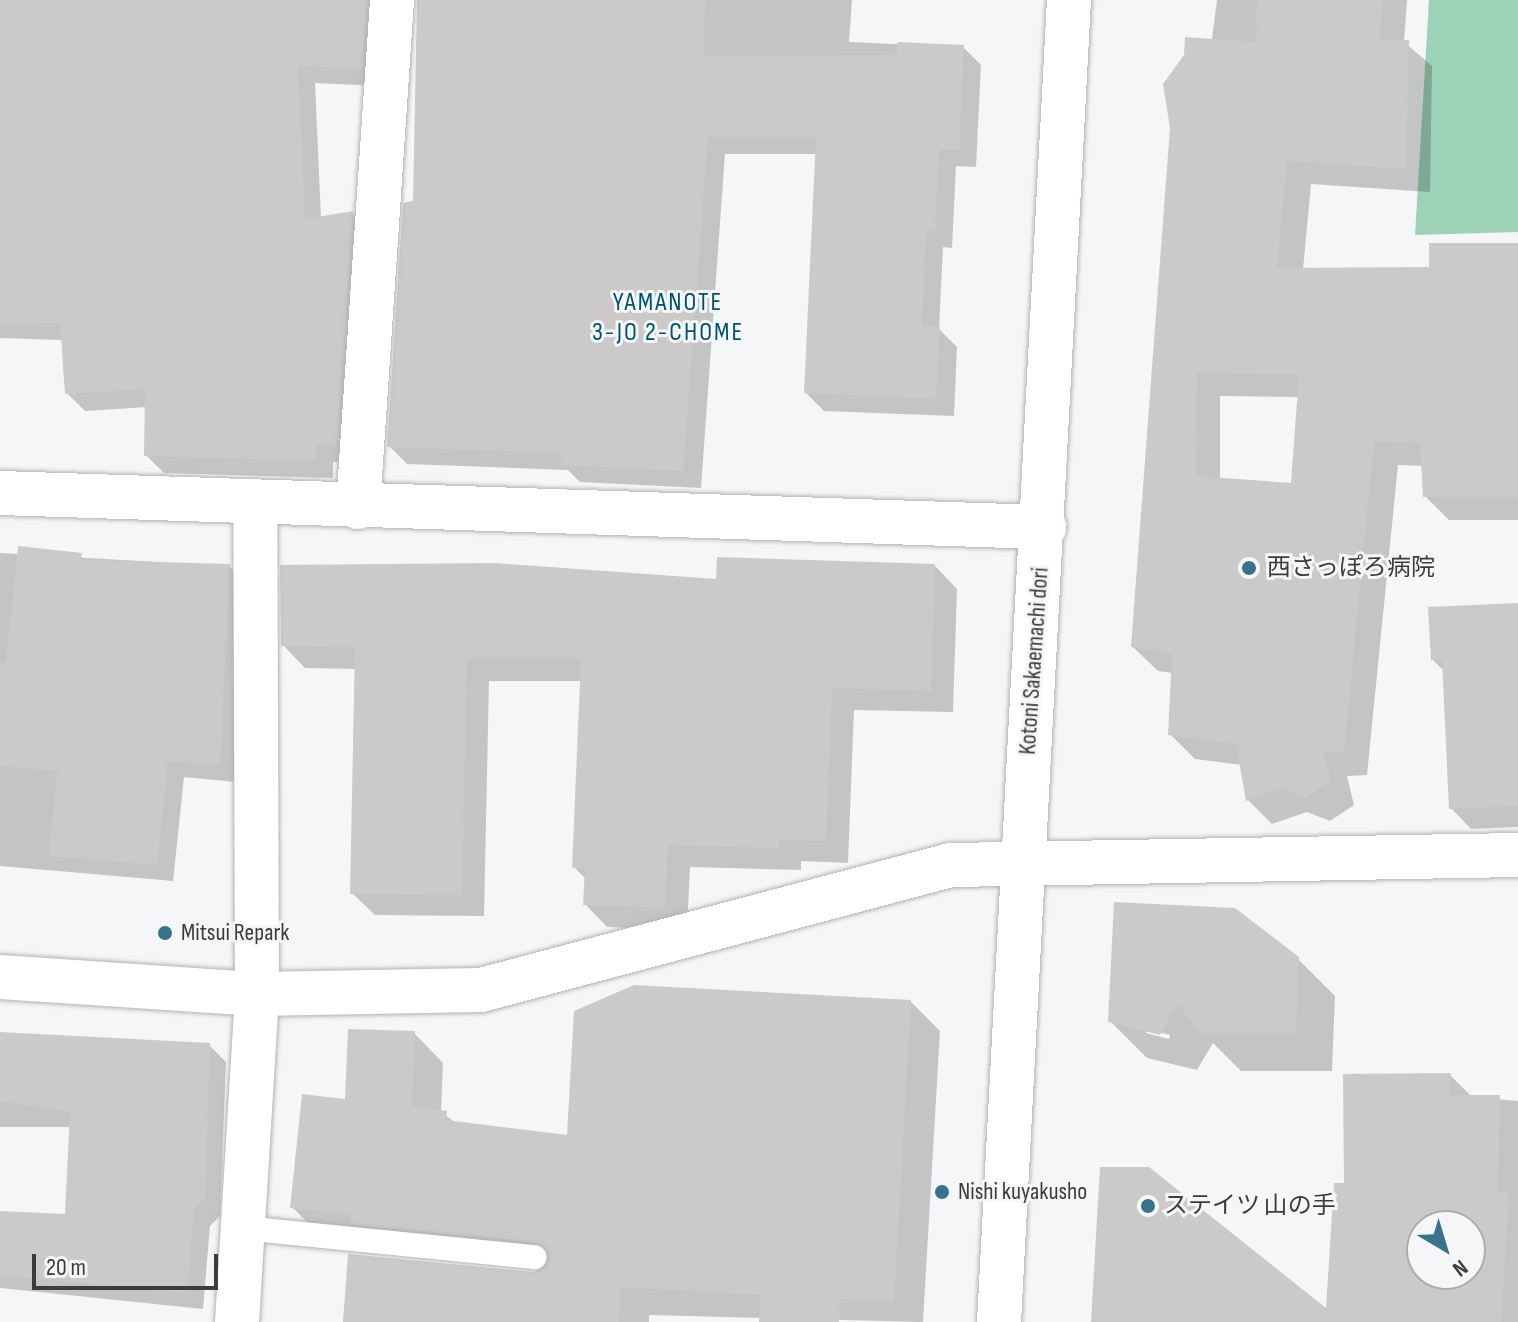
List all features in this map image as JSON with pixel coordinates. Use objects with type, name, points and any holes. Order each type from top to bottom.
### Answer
[{"type":"street","points":[[358,507],[392,0]]},
{"type":"street","name":"Kotoni Sakaemachi dori","points":[[999,1322],[1019,862],[1044,527],[1069,0]]},
{"type":"street","points":[[0,493],[1044,527]]},
{"type":"street","points":[[237,1322],[257,994],[255,501]]},
{"type":"street","points":[[0,977],[257,994],[481,990],[942,867],[1019,862],[1518,855]]},
{"type":"lane","points":[[242,1228],[535,1257]]},
{"type":"green space","points":[[1429,0],[1518,0],[1518,232],[1415,235]]},
{"type":"building","points":[[0,0],[367,0],[362,69],[298,66],[305,219],[353,211],[337,445],[316,445],[316,461],[144,456],[145,389],[65,394],[60,323],[0,324]]},
{"type":"building","points":[[417,0],[705,0],[704,56],[897,55],[897,42],[964,45],[959,150],[939,149],[935,231],[926,230],[922,326],[940,327],[936,399],[804,393],[816,137],[708,137],[683,471],[560,465],[561,453],[387,447],[403,203],[413,201]]},
{"type":"building","points":[[1257,0],[1382,0],[1380,40],[1409,40],[1406,169],[1287,161],[1277,268],[1429,267],[1429,243],[1518,243],[1518,497],[1423,497],[1420,443],[1374,442],[1344,752],[1324,753],[1331,780],[1305,798],[1282,788],[1246,801],[1236,744],[1168,735],[1172,654],[1131,647],[1170,128],[1163,84],[1184,55],[1185,37],[1256,42]],"holes":[[[1197,373],[1299,374],[1291,483],[1196,476]]]},
{"type":"building","points":[[18,546],[82,553],[81,560],[230,564],[220,766],[168,761],[157,865],[49,856],[57,771],[0,766],[0,662],[6,662]]},
{"type":"building","points":[[717,557],[935,564],[931,691],[832,688],[826,841],[779,840],[779,848],[668,845],[665,908],[583,905],[585,868],[572,868],[581,659],[467,659],[462,895],[350,894],[355,647],[281,646],[280,565],[494,563],[716,579]]},
{"type":"building","points":[[1518,603],[1518,806],[1449,809],[1442,660],[1431,660],[1428,607]]},
{"type":"building","points":[[1114,902],[1235,908],[1299,957],[1296,1035],[1202,1035],[1178,1004],[1160,1035],[1108,1022]]},
{"type":"building","points":[[634,985],[911,1000],[894,1301],[840,1299],[839,1322],[759,1322],[761,1295],[620,1287],[619,1322],[343,1322],[348,1254],[534,1272],[550,1258],[536,1242],[350,1224],[351,1214],[290,1208],[302,1094],[345,1099],[348,1029],[415,1031],[412,1106],[447,1111],[446,1120],[567,1135],[574,1011]]},
{"type":"building","points":[[0,1032],[210,1043],[205,1199],[194,1209],[187,1293],[0,1275],[0,1211],[65,1214],[70,1112],[0,1101]]},
{"type":"building","points":[[1451,1073],[1450,1095],[1500,1095],[1498,1192],[1509,1193],[1501,1322],[1091,1322],[1100,1167],[1149,1167],[1326,1308],[1334,1183],[1344,1183],[1343,1074]]},
{"type":"place","name":"西さっぽろ病院","points":[[1249,568]]},
{"type":"place","name":"Mitsui Repark","points":[[165,933]]},
{"type":"place","name":"Nishi kuyakusho","points":[[942,1192]]},
{"type":"place","name":"ステイツ 山の手","points":[[1148,1206]]},
{"type":"district","name":"YAMANOTE 3-JO 2-CHOME","points":[[668,318]]}]
